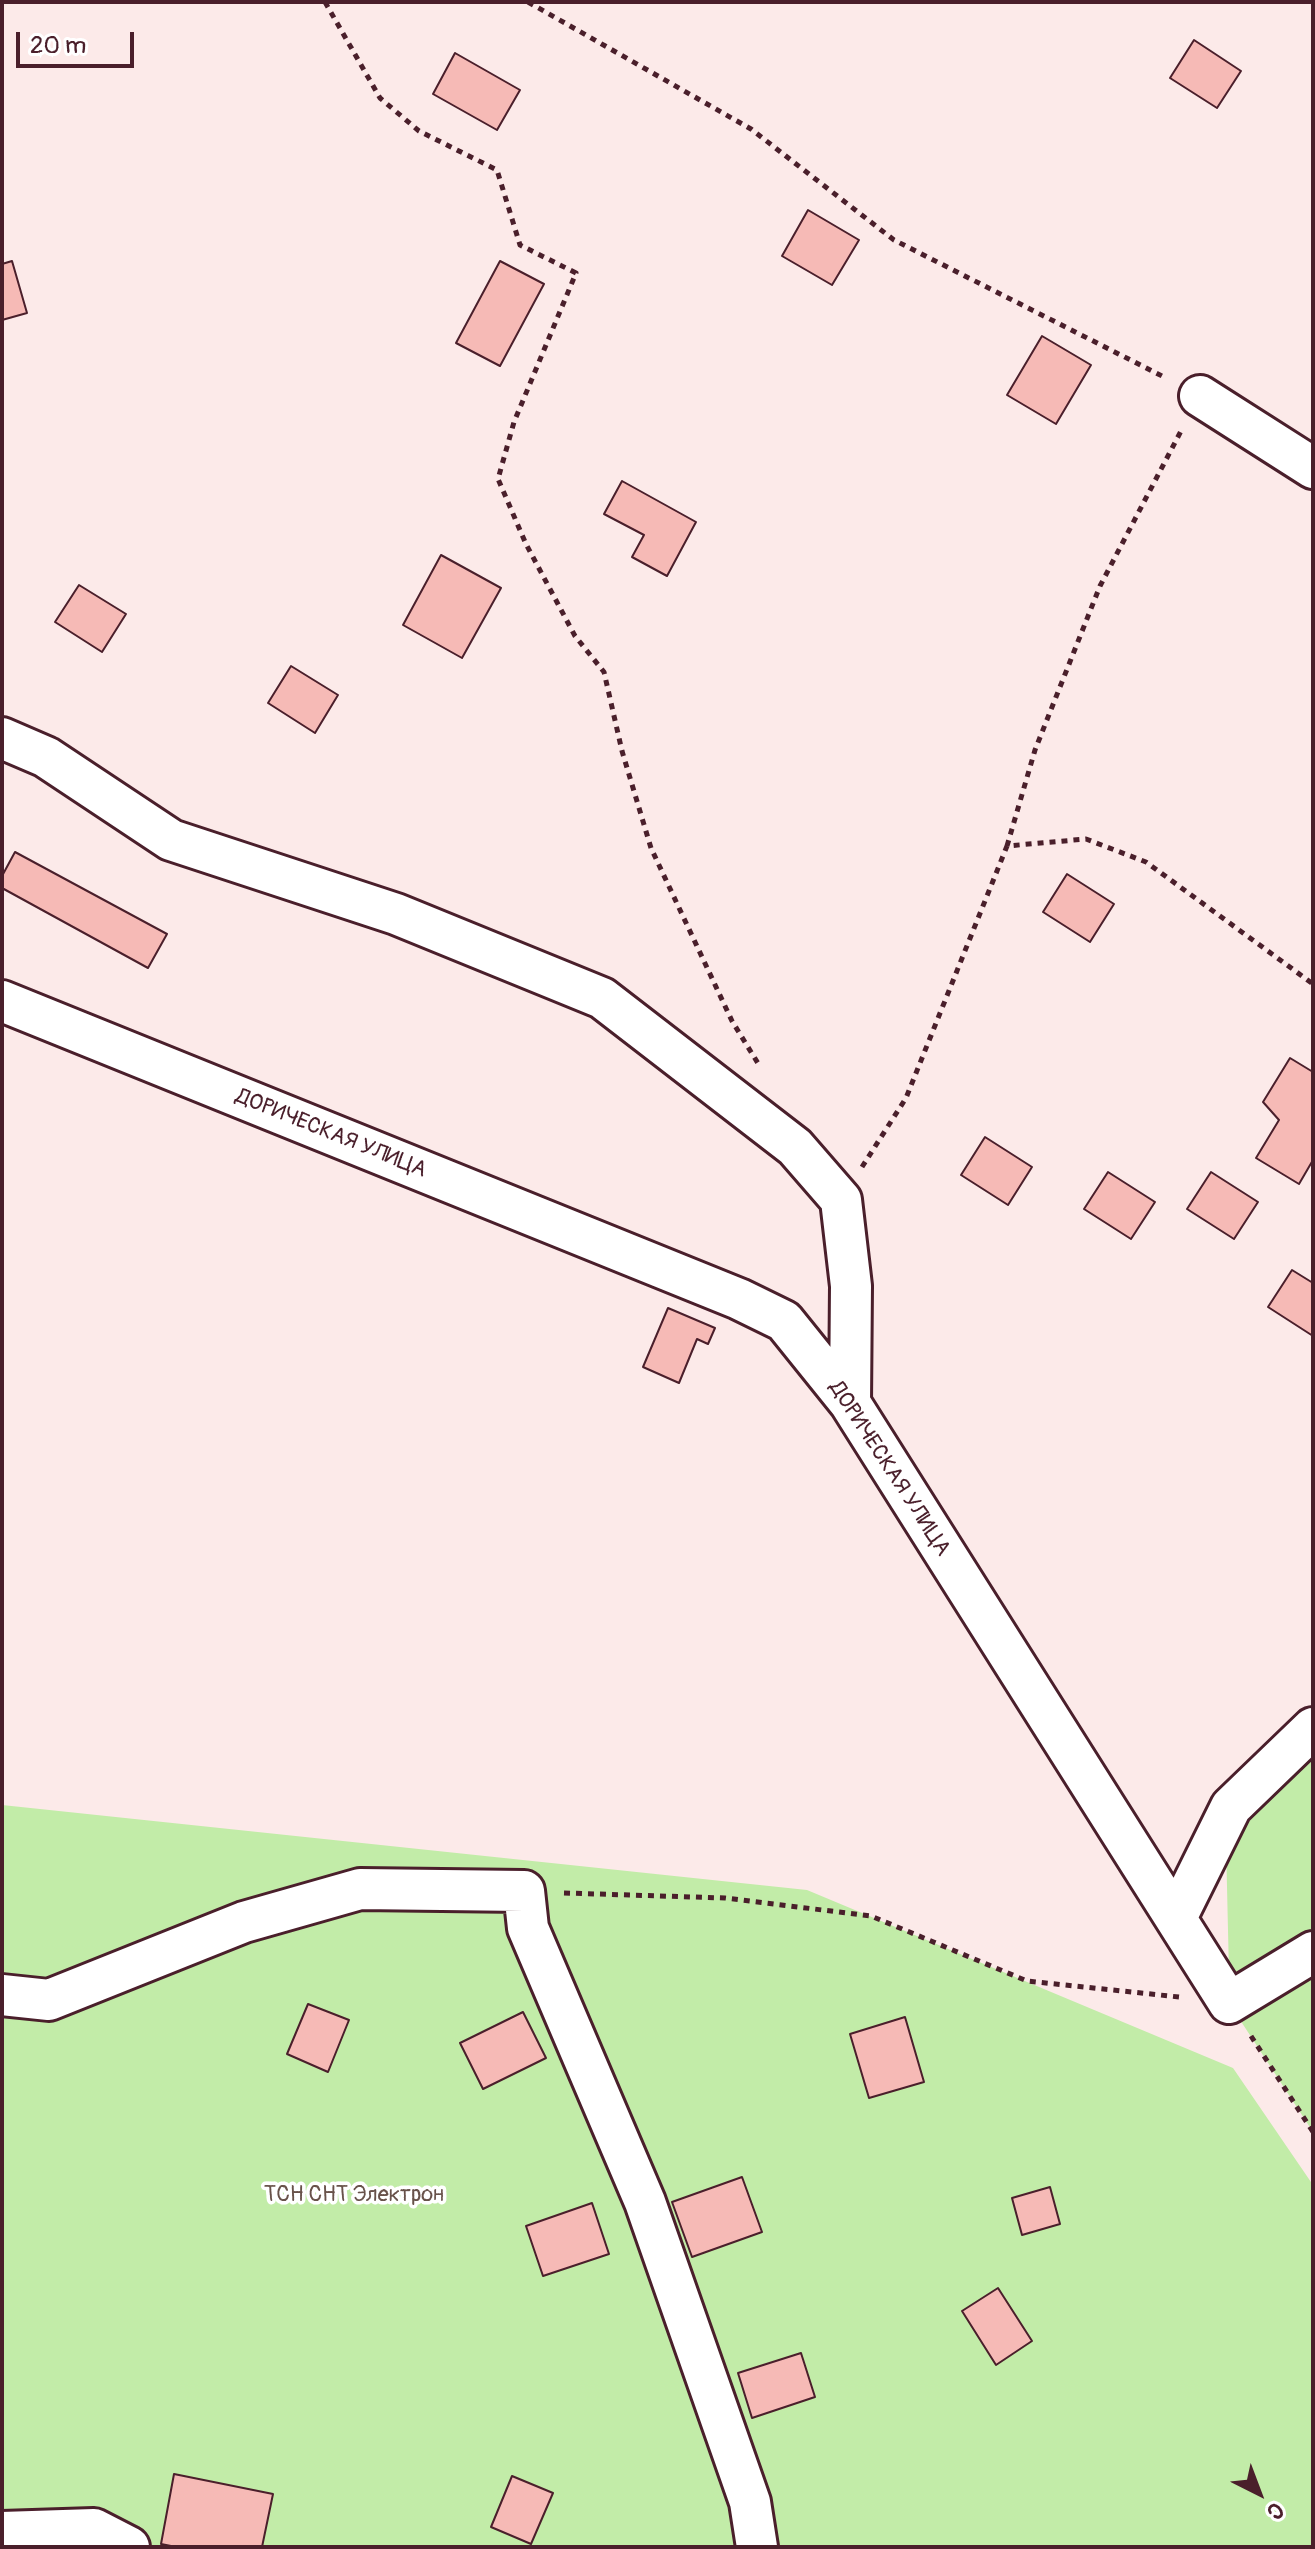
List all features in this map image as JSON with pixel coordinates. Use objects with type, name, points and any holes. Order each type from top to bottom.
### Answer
[{"type":"street","points":[[1200,396],[1313,468]]},
{"type":"street","points":[[2,738],[46,757],[171,840],[396,914],[602,998],[795,1147],[841,1200],[851,1286],[850,1403]]},
{"type":"street","name":"ДОРИЧЕСКАЯ УЛИЦА","points":[[2,1001],[784,1321],[850,1403],[1229,2003]]},
{"type":"street","points":[[1176,1918],[1231,1807],[1313,1728]]},
{"type":"street","points":[[2,1995],[49,2000],[244,1922],[360,1889],[524,1891],[528,1928],[651,2217],[750,2502],[757,2547]]},
{"type":"street","points":[[1229,2003],[1313,1952]]},
{"type":"street","points":[[2,2532],[94,2529],[129,2547]]},
{"type":"path","points":[[325,2],[380,98],[419,131],[497,170],[520,245],[576,273],[514,422],[498,479],[526,544],[575,636],[604,672],[622,751],[651,848],[732,1021],[763,1072]]},
{"type":"path","points":[[528,2],[751,129],[894,240],[1200,396],[1100,586],[1035,750],[1007,846],[906,1098],[841,1200]]},
{"type":"path","points":[[1007,846],[1086,839],[1146,862],[1313,984]]},
{"type":"path","points":[[524,1891],[725,1898],[871,1916],[1027,1981],[1229,2003],[1313,2132]]},
{"type":"green space","points":[[1313,1758],[1313,1944],[1229,1974],[1226,1843]]},
{"type":"green space","name":"ТСН СНТ Электрон","points":[[2,1805],[807,1890],[1233,2068],[1313,2185],[1313,2547],[2,2547]]},
{"type":"green space","points":[[1313,1952],[1313,2132],[1229,2003]]},
{"type":"building","points":[[1194,40],[1241,71],[1217,108],[1170,78]]},
{"type":"building","points":[[455,53],[520,90],[497,130],[433,94]]},
{"type":"building","points":[[808,210],[859,240],[832,285],[782,256]]},
{"type":"building","points":[[12,261],[27,313],[2,320],[2,264]]},
{"type":"building","points":[[500,261],[544,284],[500,366],[456,343]]},
{"type":"building","points":[[1042,336],[1091,365],[1056,424],[1007,395]]},
{"type":"building","points":[[622,481],[696,522],[667,576],[632,557],[644,535],[604,514]]},
{"type":"building","points":[[441,555],[501,588],[462,658],[403,625]]},
{"type":"building","points":[[79,585],[126,614],[102,652],[55,622]]},
{"type":"building","points":[[291,666],[338,695],[315,733],[268,703]]},
{"type":"building","points":[[15,852],[167,934],[148,968],[2,888],[2,876]]},
{"type":"building","points":[[1067,874],[1114,904],[1090,942],[1043,912]]},
{"type":"building","points":[[1290,1058],[1313,1072],[1313,1160],[1299,1184],[1256,1158],[1279,1120],[1263,1102]]},
{"type":"building","points":[[985,1137],[1032,1167],[1008,1205],[961,1175]]},
{"type":"building","points":[[1108,1172],[1155,1202],[1131,1239],[1084,1209]]},
{"type":"building","points":[[1211,1172],[1258,1202],[1234,1239],[1187,1209]]},
{"type":"building","points":[[1292,1270],[1313,1283],[1313,1336],[1268,1307]]},
{"type":"building","points":[[668,1308],[715,1328],[708,1344],[697,1339],[679,1383],[643,1367]]},
{"type":"building","points":[[308,2004],[349,2020],[328,2072],[287,2054]]},
{"type":"building","points":[[523,2012],[546,2058],[483,2089],[460,2043]]},
{"type":"building","points":[[905,2017],[924,2082],[869,2098],[850,2034]]},
{"type":"building","points":[[742,2177],[762,2232],[692,2257],[672,2202]]},
{"type":"building","points":[[1050,2187],[1060,2224],[1022,2235],[1012,2198]]},
{"type":"building","points":[[592,2203],[609,2254],[543,2276],[526,2226]]},
{"type":"building","points":[[998,2288],[1032,2341],[996,2365],[962,2311]]},
{"type":"building","points":[[801,2353],[815,2397],[752,2418],[738,2373]]},
{"type":"building","points":[[174,2474],[273,2494],[262,2547],[176,2547],[161,2544]]},
{"type":"building","points":[[512,2476],[553,2493],[531,2544],[491,2527]]}]
